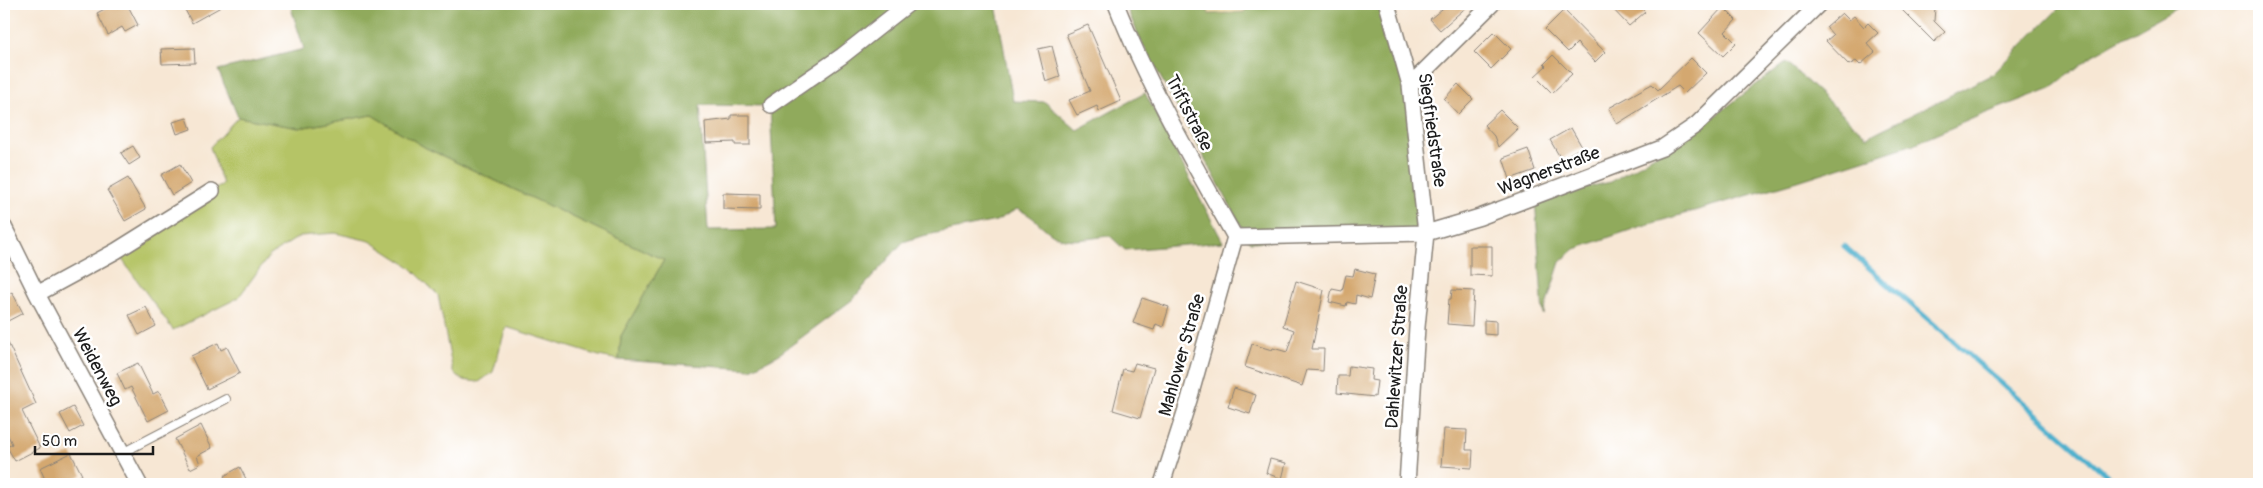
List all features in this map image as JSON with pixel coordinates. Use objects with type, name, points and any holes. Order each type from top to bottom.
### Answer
[{"type":"street","points":[[772,105],[842,56],[908,4]]},
{"type":"street","name":"Triftstraße","points":[[1116,4],[1133,46],[1180,138],[1235,236]]},
{"type":"street","name":"Siegfriedstraße","points":[[1387,4],[1410,85],[1426,233]]},
{"type":"street","points":[[1410,85],[1492,4]]},
{"type":"street","name":"Wagnerstraße","points":[[1235,236],[1426,233],[1489,213],[1662,148],[1696,125],[1819,4]]},
{"type":"street","points":[[37,294],[116,251],[212,191]]},
{"type":"street","name":"Weidenweg","points":[[4,227],[37,294],[139,484]]},
{"type":"street","name":"Dahlewitzer Straße","points":[[1407,484],[1417,327],[1426,233]]},
{"type":"street","name":"Mahlower Straße","points":[[1162,484],[1189,400],[1235,236]]},
{"type":"lane","points":[[122,453],[226,399]]},
{"type":"green space","points":[[299,4],[996,4],[1013,101],[1045,102],[1077,130],[1145,93],[1223,242],[1125,250],[1110,236],[1081,240],[1058,237],[1017,209],[996,221],[922,236],[903,242],[852,300],[778,355],[751,369],[619,360],[621,336],[664,260],[426,148],[372,115],[299,128],[238,117],[218,70],[304,49],[291,8]],"holes":[[[700,105],[770,106],[776,229],[708,230]]]},
{"type":"green space","points":[[1125,4],[1206,4],[1209,14],[1244,12],[1250,4],[1387,4],[1410,85],[1426,233],[1250,242],[1141,41]]},
{"type":"green space","points":[[2063,4],[2184,4],[2093,55],[2051,88],[1914,144],[1798,181],[1639,227],[1575,249],[1560,262],[1543,315],[1535,198],[1611,182],[1703,125],[1786,62],[1867,137],[1993,74]]},
{"type":"green space","points":[[2245,4],[2259,4],[2259,18]]},
{"type":"green space","points":[[372,115],[426,148],[664,260],[621,336],[619,360],[599,356],[506,327],[493,372],[479,382],[462,380],[453,372],[438,295],[409,266],[370,241],[335,233],[300,236],[269,256],[238,298],[173,330],[116,251],[223,184],[210,147],[238,117],[299,128]]},
{"type":"sand","points":[[1206,4],[1250,4],[1244,12],[1209,14]]},
{"type":"building","points":[[114,4],[127,4],[138,25],[125,32],[122,27],[108,35],[97,13]]},
{"type":"building","points":[[182,4],[226,4],[192,23]]},
{"type":"building","points":[[1448,4],[1470,4],[1440,30],[1430,19]]},
{"type":"building","points":[[1608,4],[1637,4],[1645,12],[1629,26]]},
{"type":"building","points":[[1908,4],[1931,4],[1935,8],[1934,21],[1945,32],[1934,42],[1902,10]]},
{"type":"building","points":[[1723,7],[1736,20],[1725,32],[1736,43],[1723,56],[1699,33]]},
{"type":"building","points":[[1564,10],[1605,52],[1595,62],[1577,43],[1568,52],[1545,29]]},
{"type":"building","points":[[1842,13],[1849,20],[1854,16],[1864,27],[1868,23],[1878,33],[1867,43],[1875,52],[1860,65],[1856,61],[1849,65],[1826,41],[1833,35],[1826,27]]},
{"type":"building","points":[[1088,25],[1121,101],[1099,111],[1097,106],[1077,115],[1069,100],[1090,91],[1066,34]]},
{"type":"building","points":[[1494,32],[1511,49],[1491,69],[1474,52]]},
{"type":"building","points":[[1052,46],[1060,77],[1046,82],[1038,49]]},
{"type":"building","points":[[194,48],[195,63],[162,64],[161,49]]},
{"type":"building","points":[[1553,55],[1572,74],[1552,93],[1535,76],[1546,66],[1544,64]]},
{"type":"building","points":[[1691,58],[1706,73],[1685,93],[1678,86],[1617,124],[1609,108],[1652,84],[1658,90]]},
{"type":"building","points":[[1458,84],[1473,99],[1458,114],[1444,99]]},
{"type":"building","points":[[1500,110],[1518,128],[1498,147],[1494,136],[1484,125]]},
{"type":"building","points":[[731,115],[750,115],[750,145],[735,145],[735,142],[706,143],[705,122],[731,119]]},
{"type":"building","points":[[187,118],[191,129],[177,134],[173,122]]},
{"type":"building","points":[[1571,128],[1582,147],[1561,159],[1550,140]]},
{"type":"building","points":[[133,146],[140,158],[129,165],[121,153]]},
{"type":"building","points":[[1528,149],[1535,170],[1510,179],[1503,158]]},
{"type":"building","points":[[180,164],[191,183],[172,195],[161,175]]},
{"type":"building","points":[[128,178],[146,209],[125,221],[107,190]]},
{"type":"building","points":[[723,193],[760,194],[760,210],[723,209]]},
{"type":"building","points":[[1470,246],[1492,246],[1492,276],[1470,275]]},
{"type":"building","points":[[1355,269],[1375,274],[1370,299],[1356,295],[1355,304],[1347,302],[1346,306],[1329,302],[1332,289],[1342,291],[1346,275],[1353,276]]},
{"type":"building","points":[[1296,281],[1324,290],[1312,349],[1324,349],[1323,371],[1307,370],[1302,386],[1245,367],[1252,344],[1287,352],[1294,330],[1283,326]]},
{"type":"building","points":[[1452,290],[1474,291],[1472,326],[1447,324],[1449,299],[1451,299]]},
{"type":"building","points":[[12,292],[23,313],[4,323],[4,297]]},
{"type":"building","points":[[1142,298],[1169,307],[1163,327],[1156,324],[1154,330],[1133,323]]},
{"type":"building","points":[[146,307],[156,326],[139,335],[129,315]]},
{"type":"building","points":[[1484,320],[1496,321],[1496,335],[1484,334]]},
{"type":"building","points":[[4,334],[36,404],[22,411],[40,448],[15,461],[7,447],[12,444],[4,427]]},
{"type":"building","points":[[218,343],[221,350],[227,347],[240,373],[207,389],[191,356]]},
{"type":"building","points":[[138,363],[153,394],[159,391],[169,410],[148,421],[131,387],[125,390],[117,373]]},
{"type":"building","points":[[1135,363],[1154,368],[1140,418],[1113,410],[1123,369],[1132,371]]},
{"type":"building","points":[[1349,366],[1372,369],[1371,380],[1377,381],[1375,397],[1337,393],[1338,376],[1348,376]]},
{"type":"building","points":[[1234,388],[1256,395],[1250,414],[1228,407]]},
{"type":"building","points":[[73,407],[83,426],[70,433],[60,414]]},
{"type":"building","points":[[201,425],[212,448],[197,456],[200,464],[190,469],[175,439]]},
{"type":"building","points":[[1444,429],[1467,430],[1466,450],[1473,450],[1472,468],[1441,466]]},
{"type":"building","points":[[71,453],[82,475],[63,484],[47,484],[40,468]]},
{"type":"building","points":[[1270,459],[1286,463],[1282,479],[1266,473]]},
{"type":"building","points":[[240,467],[246,479],[237,484],[229,484],[224,476]]},
{"type":"waterway","points":[[1844,246],[2117,484]]}]
